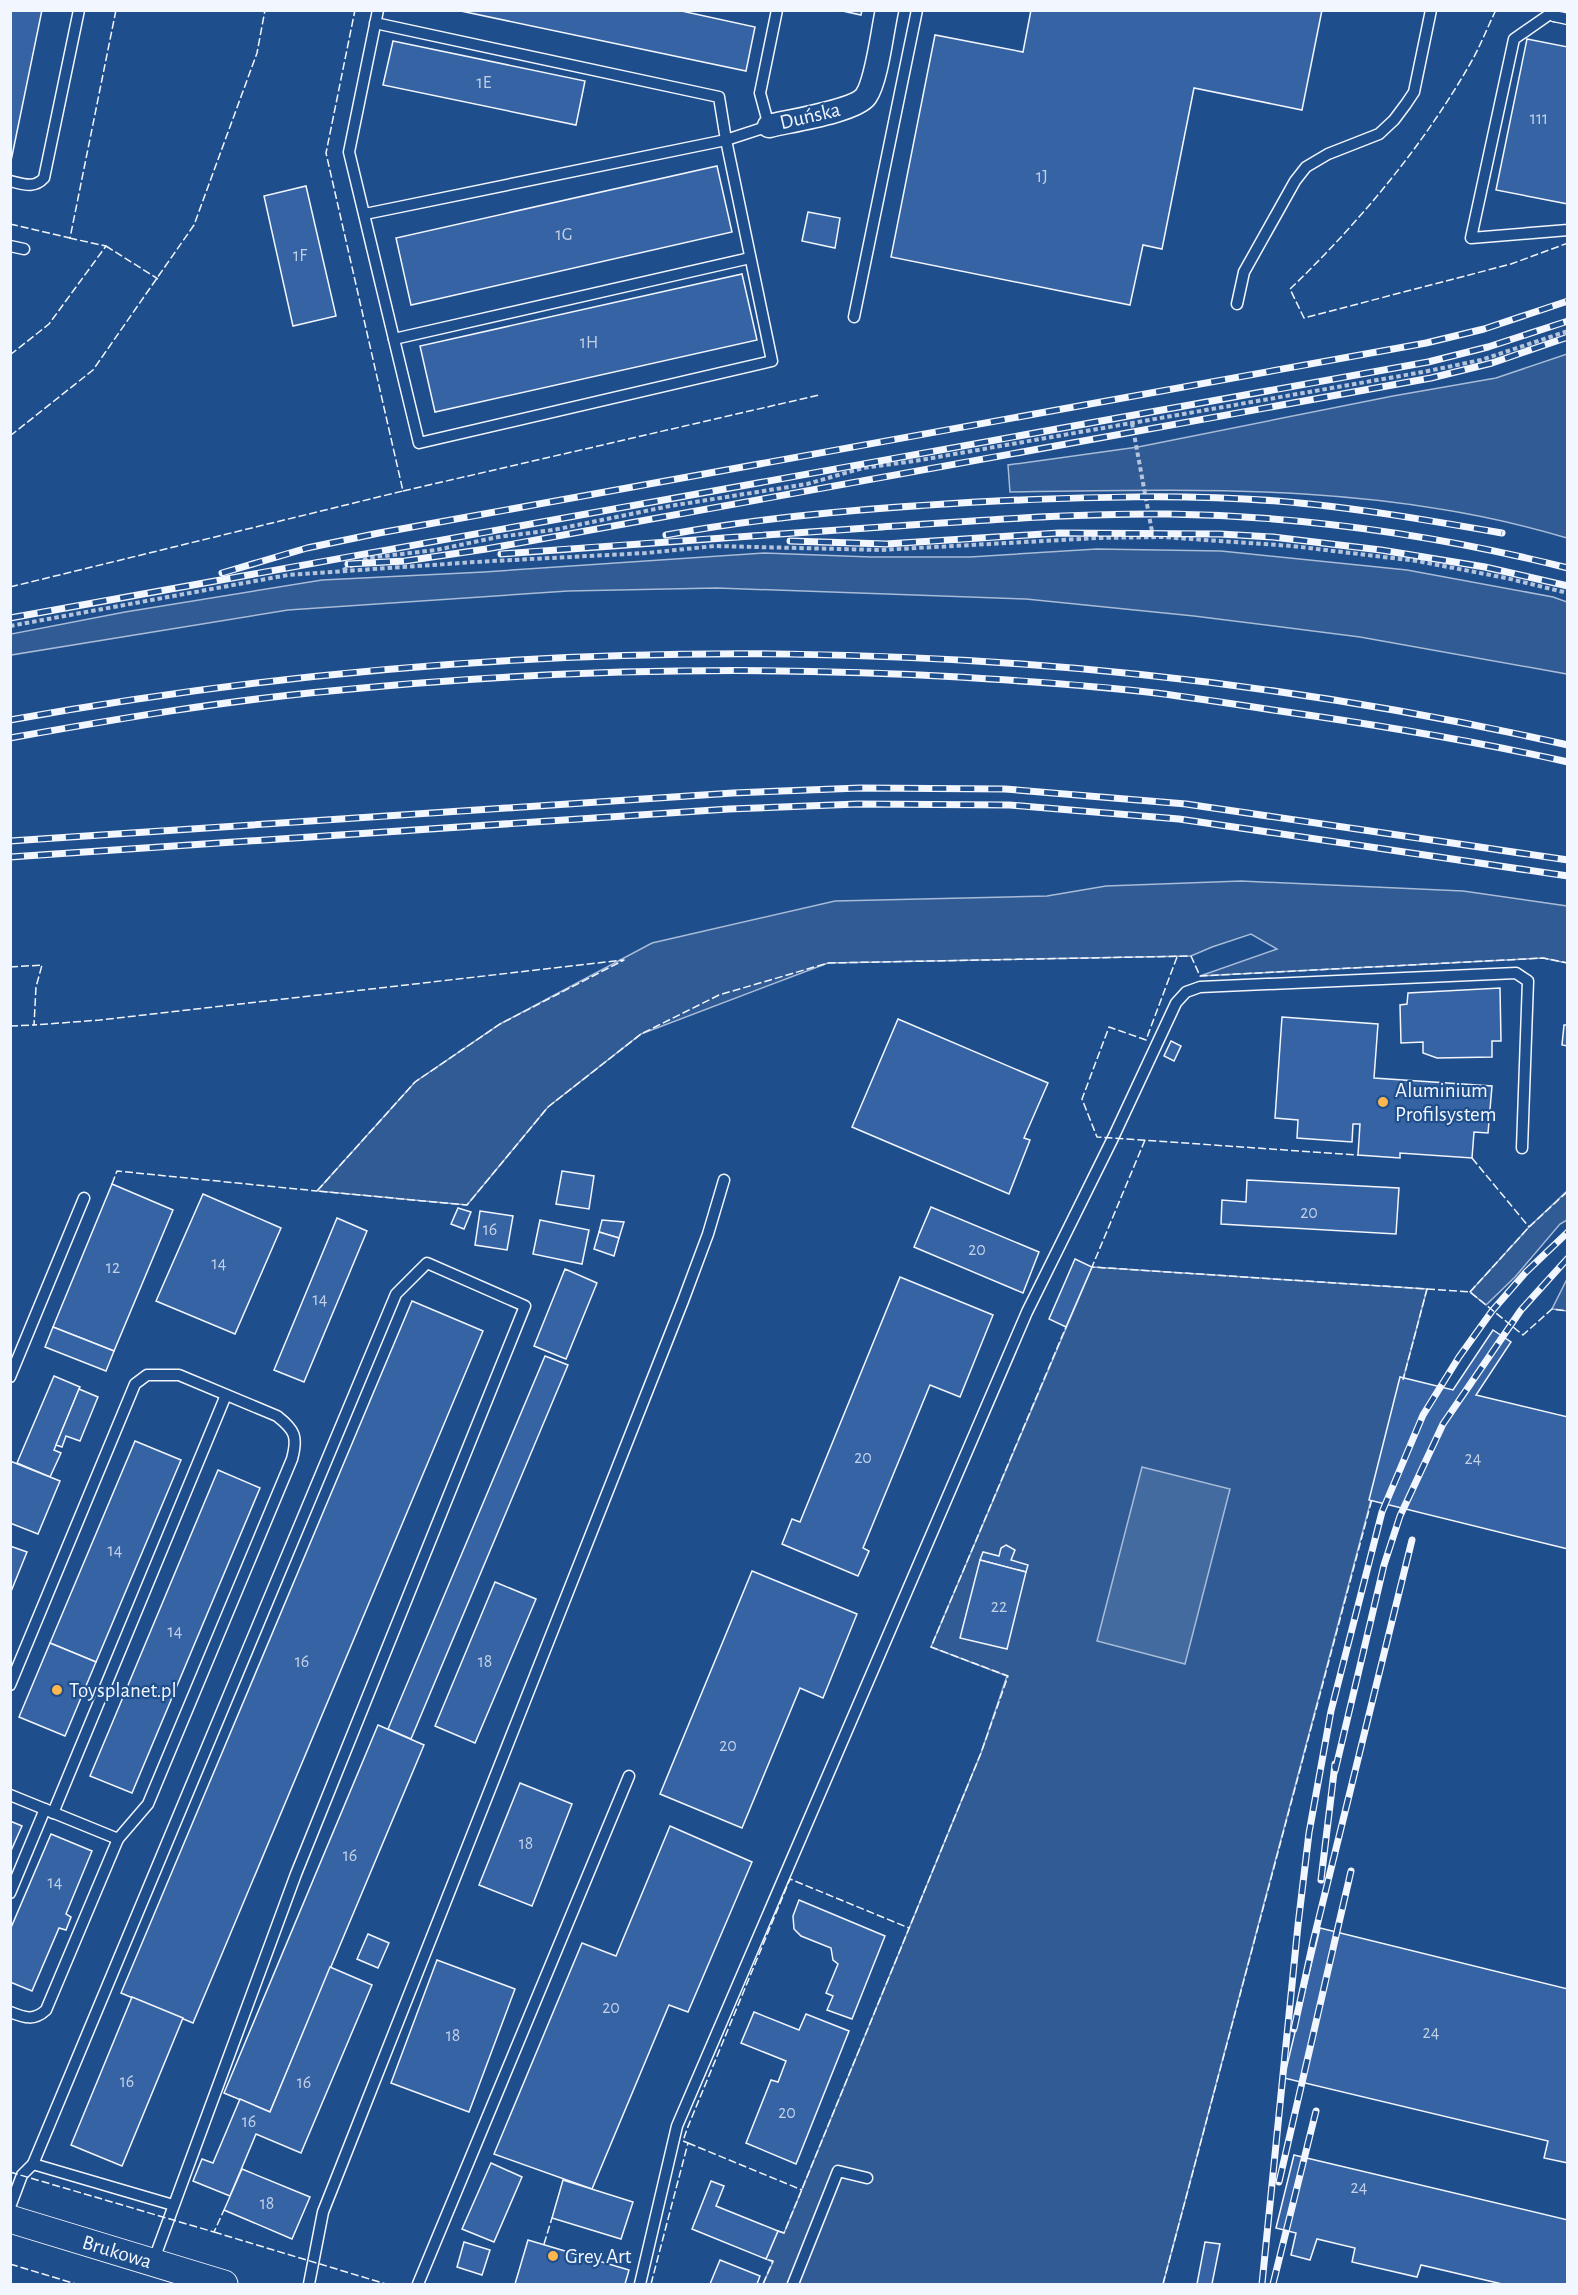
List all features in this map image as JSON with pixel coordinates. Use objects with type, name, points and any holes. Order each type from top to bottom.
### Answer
[{"type":"street","name":"Duńska","points":[[770,126],[848,108],[865,98],[871,86],[887,10]]},
{"type":"street","name":"Brukowa","points":[[10,2219],[218,2284]]},
{"type":"lane","points":[[10,182],[32,185],[44,178],[79,10]]},
{"type":"lane","points":[[375,23],[719,97],[772,361],[419,443],[349,152],[375,23],[378,10]]},
{"type":"lane","points":[[854,317],[917,10]]},
{"type":"lane","points":[[1237,304],[1244,272],[1295,181],[1306,167],[1328,154],[1379,134],[1394,120],[1414,92],[1431,10]]},
{"type":"lane","points":[[365,214],[726,140],[770,126],[760,93],[775,11]]},
{"type":"lane","points":[[1568,19],[1554,13],[1550,14],[1514,39],[1471,238],[1568,230]]},
{"type":"lane","points":[[10,246],[24,249]]},
{"type":"lane","points":[[394,339],[750,258]]},
{"type":"lane","points":[[640,2284],[677,2126],[1027,1312],[1113,1138],[1176,1002],[1186,992],[1200,987],[1516,973],[1528,981],[1522,1148]]},
{"type":"lane","points":[[309,2284],[323,2212],[683,1301],[708,1234],[724,1180]]},
{"type":"lane","points":[[10,1377],[84,1198]]},
{"type":"lane","points":[[10,2207],[22,2175],[33,2164],[396,1294],[427,1263],[525,1306],[296,1874],[153,2263]]},
{"type":"lane","points":[[10,1685],[135,1384],[147,1375],[179,1375],[277,1416],[290,1427],[296,1443],[292,1459],[148,1804],[118,1839],[46,2010],[39,2016],[27,2018],[10,2012]]},
{"type":"lane","points":[[10,1893],[49,1811],[226,1395]]},
{"type":"lane","points":[[418,2284],[630,1776]]},
{"type":"lane","points":[[10,1795],[118,1839]]},
{"type":"lane","points":[[33,2164],[173,2205]]},
{"type":"lane","points":[[792,2284],[838,2171],[867,2178]]},
{"type":"path","points":[[340,571],[368,558],[436,550],[498,537],[553,530],[670,506],[807,484],[863,468],[915,461],[1443,368],[1481,360],[1568,331]]},
{"type":"path","points":[[1132,423],[1153,537]]},
{"type":"path","points":[[10,626],[288,575],[646,553],[715,546],[881,550],[1153,537],[1292,546],[1406,560],[1506,578],[1568,593]]},
{"type":"shaded area","points":[[1567,354],[1567,538],[1499,520],[1430,507],[1360,498],[1221,491],[1010,492],[1008,465],[1138,447],[1393,396],[1496,378]]},
{"type":"shaded area","points":[[1097,549],[1221,551],[1407,570],[1553,597],[1567,602],[1567,674],[1360,637],[1194,616],[1026,599],[717,588],[568,591],[288,610],[11,655],[11,634],[125,612],[322,580],[484,572],[764,553],[871,557],[970,557]]},
{"type":"shaded area","points":[[1241,881],[1463,891],[1567,906],[1567,963],[1543,958],[1200,976],[1277,949],[1251,934],[1191,956],[828,963],[641,1034],[548,1107],[467,1205],[317,1191],[415,1082],[500,1024],[652,943],[835,901],[1047,896],[1106,886]]},
{"type":"shaded area","points":[[1567,1191],[1567,1220],[1560,1224],[1515,1277],[1486,1305],[1470,1292],[1529,1227]]},
{"type":"shaded area","points":[[1092,1267],[1427,1289],[1163,2284],[763,2284],[773,2262],[766,2259],[778,2231],[784,2233],[981,1753],[1007,1676],[931,1647]]},
{"type":"shaded area","points":[[1567,1279],[1567,1311],[1552,1309]]},
{"type":"shaded area","points":[[1142,1467],[1230,1489],[1185,1664],[1097,1641]]},
{"type":"building","points":[[10,10],[42,10],[11,161],[10,161]]},
{"type":"building","points":[[456,10],[677,10],[755,27],[746,71]]},
{"type":"building","points":[[838,10],[862,10],[861,15]]},
{"type":"building","points":[[1031,10],[1322,10],[1302,110],[1194,88],[1162,249],[1143,245],[1130,305],[891,257],[935,35],[1023,52]]},
{"type":"building","points":[[1527,39],[1568,47],[1568,204],[1496,190]]},
{"type":"building","points":[[393,41],[585,81],[576,125],[383,85]]},
{"type":"building","points":[[717,166],[732,232],[411,305],[396,238]]},
{"type":"building","points":[[306,186],[336,316],[293,326],[264,196]]},
{"type":"building","points":[[808,212],[840,218],[835,248],[802,241]]},
{"type":"building","points":[[742,274],[757,340],[435,412],[420,346]]},
{"type":"building","points":[[1500,988],[1501,1041],[1492,1041],[1492,1057],[1437,1058],[1423,1053],[1423,1042],[1401,1043],[1400,1005],[1407,1004],[1408,993]]},
{"type":"building","name":"Aluminium Profilsystem","points":[[1282,1017],[1378,1024],[1374,1078],[1492,1086],[1488,1133],[1474,1132],[1472,1158],[1400,1153],[1400,1158],[1358,1155],[1360,1124],[1353,1124],[1352,1142],[1297,1138],[1298,1120],[1275,1118]]},
{"type":"building","points":[[898,1019],[1048,1083],[1024,1138],[1030,1140],[1009,1194],[852,1127]]},
{"type":"building","points":[[1564,1025],[1568,1025],[1568,1046],[1562,1045]]},
{"type":"building","points":[[1171,1041],[1181,1046],[1174,1061],[1164,1056]]},
{"type":"building","points":[[562,1171],[594,1176],[589,1209],[556,1204]]},
{"type":"building","points":[[1247,1180],[1399,1188],[1396,1234],[1221,1224],[1222,1200],[1246,1202]]},
{"type":"building","points":[[112,1184],[173,1210],[114,1351],[53,1327]]},
{"type":"building","points":[[203,1194],[281,1228],[235,1334],[156,1301]]},
{"type":"building","points":[[931,1207],[1039,1252],[1023,1293],[914,1247]]},
{"type":"building","points":[[458,1208],[471,1212],[464,1229],[451,1224]]},
{"type":"building","points":[[480,1211],[513,1216],[507,1250],[475,1245]]},
{"type":"building","points":[[337,1218],[367,1231],[304,1382],[274,1370]]},
{"type":"building","points":[[540,1220],[589,1230],[582,1264],[533,1254]]},
{"type":"building","points":[[602,1220],[624,1222],[619,1238],[599,1232]]},
{"type":"building","points":[[599,1232],[619,1238],[614,1256],[594,1249]]},
{"type":"building","points":[[1075,1259],[1092,1267],[1066,1327],[1049,1319]]},
{"type":"building","points":[[565,1269],[597,1283],[566,1359],[534,1346]]},
{"type":"building","points":[[900,1277],[993,1315],[960,1397],[930,1385],[863,1548],[869,1551],[858,1576],[782,1544],[792,1519],[800,1522]]},
{"type":"building","points":[[412,1301],[483,1331],[193,2023],[121,1993]]},
{"type":"building","points":[[53,1327],[114,1351],[106,1371],[45,1347]]},
{"type":"building","points":[[1493,1330],[1511,1342],[1476,1395],[1568,1417],[1568,1549],[1369,1500],[1400,1377],[1453,1390]]},
{"type":"building","points":[[545,1356],[568,1365],[411,1739],[388,1729]]},
{"type":"building","points":[[54,1376],[80,1387],[54,1450],[61,1453],[50,1477],[17,1463]]},
{"type":"building","points":[[79,1389],[98,1397],[80,1441],[66,1436],[62,1447],[56,1445]]},
{"type":"building","points":[[135,1441],[181,1460],[96,1662],[50,1643]]},
{"type":"building","points":[[10,1461],[60,1481],[38,1534],[10,1523]]},
{"type":"building","points":[[218,1470],[260,1488],[132,1793],[90,1776]]},
{"type":"building","points":[[1006,1545],[1015,1550],[1011,1560],[1028,1565],[1026,1572],[980,1560],[983,1552],[999,1556],[1001,1548]]},
{"type":"building","points":[[10,1546],[27,1552],[10,1594]]},
{"type":"building","points":[[980,1560],[1026,1572],[1007,1649],[960,1638]]},
{"type":"building","points":[[752,1571],[857,1614],[823,1698],[800,1688],[742,1828],[660,1794]]},
{"type":"building","points":[[495,1582],[536,1599],[475,1743],[435,1726]]},
{"type":"building","name":"Toysplanet.pl","points":[[50,1643],[96,1662],[65,1736],[19,1717]]},
{"type":"building","points":[[378,1725],[424,1745],[270,2112],[224,2093]]},
{"type":"building","points":[[520,1783],[572,1804],[532,1906],[479,1885]]},
{"type":"building","points":[[10,1821],[22,1826],[10,1853]]},
{"type":"building","points":[[670,1826],[752,1862],[688,2012],[669,2005],[592,2189],[494,2154],[582,1943],[616,1956]]},
{"type":"building","points":[[51,1834],[92,1851],[66,1914],[71,1917],[66,1930],[59,1928],[32,1991],[10,1982],[10,1930]]},
{"type":"building","points":[[799,1900],[885,1936],[852,2019],[827,2010],[833,1996],[826,1993],[838,1964],[833,1960],[831,1948],[801,1936],[794,1929],[793,1916]]},
{"type":"building","points":[[1320,1928],[1568,1989],[1568,2163],[1544,2158],[1548,2141],[1284,2078]]},
{"type":"building","points":[[368,1934],[389,1943],[378,1968],[357,1959]]},
{"type":"building","points":[[437,1960],[515,1989],[469,2112],[391,2083]]},
{"type":"building","points":[[330,1967],[372,1985],[301,2153],[256,2134],[230,2196],[193,2181],[202,2159],[213,2163],[240,2099],[270,2112]]},
{"type":"building","points":[[132,1997],[183,2018],[122,2166],[71,2145]]},
{"type":"building","points":[[754,2012],[799,2030],[806,2014],[849,2031],[796,2164],[746,2143],[771,2080],[778,2082],[786,2061],[741,2043]]},
{"type":"building","points":[[1294,2155],[1568,2220],[1568,2284],[1502,2284],[1421,2265],[1417,2277],[1352,2262],[1355,2248],[1317,2239],[1310,2260],[1291,2255],[1296,2233],[1276,2228]]},
{"type":"building","points":[[491,2163],[522,2177],[494,2242],[462,2229]]},
{"type":"building","points":[[242,2169],[310,2197],[292,2239],[224,2210]]},
{"type":"building","points":[[563,2180],[633,2202],[621,2239],[552,2218]]},
{"type":"building","points":[[711,2181],[724,2186],[716,2206],[778,2231],[766,2259],[692,2229]]},
{"type":"building","name":"Grey Art","points":[[528,2240],[629,2270],[625,2284],[515,2284]]},
{"type":"building","points":[[464,2242],[490,2250],[482,2275],[457,2267]]},
{"type":"building","points":[[1205,2242],[1220,2244],[1212,2284],[1197,2284]]},
{"type":"building","points":[[720,2260],[760,2276],[757,2284],[710,2284]]},
{"type":"railway","points":[[222,573],[307,548],[379,533],[1426,343],[1484,329],[1568,301]]},
{"type":"railway","points":[[10,618],[1428,362],[1488,347],[1568,321]]},
{"type":"railway","points":[[348,564],[405,561],[486,549],[1431,378],[1492,363],[1568,337]]},
{"type":"railway","points":[[666,535],[748,522],[872,509],[996,501],[1136,497],[1207,497],[1277,501],[1390,514],[1502,533]]},
{"type":"railway","points":[[501,554],[989,520],[1168,514],[1269,519],[1369,529],[1469,546],[1568,568]]},
{"type":"railway","points":[[790,541],[886,544],[1059,533],[1220,534],[1273,537],[1381,550],[1485,567],[1568,586]]},
{"type":"railway","points":[[10,720],[204,690],[399,668],[595,656],[790,654],[986,662],[1181,679],[1375,707],[1568,745]]},
{"type":"railway","points":[[10,738],[210,705],[408,684],[566,674],[802,671],[881,673],[1083,685],[1156,693],[1384,727],[1568,762]]},
{"type":"railway","points":[[10,841],[733,793],[860,788],[1005,789],[1186,804],[1568,860]]},
{"type":"railway","points":[[10,857],[729,809],[858,804],[1010,805],[1179,819],[1568,876]]},
{"type":"railway","points":[[1262,2284],[1309,1833],[1331,1711],[1382,1512],[1423,1415],[1459,1357],[1492,1311],[1526,1272],[1568,1232]]},
{"type":"railway","points":[[1335,1771],[1384,1565],[1400,1516],[1443,1424],[1521,1310],[1568,1258]]},
{"type":"railway","points":[[1294,2029],[1313,1942],[1412,1540]]},
{"type":"railway","points":[[1321,1880],[1335,1764]]},
{"type":"railway","points":[[1279,2182],[1351,1871]]},
{"type":"railway","points":[[1273,2284],[1316,2111]]},
{"type":"fence","points":[[10,224],[70,238],[116,10]]},
{"type":"fence","points":[[10,436],[93,370],[194,225],[257,53],[265,10]]},
{"type":"fence","points":[[10,587],[403,491],[326,153],[355,10]]},
{"type":"fence","points":[[1496,10],[1470,64],[1432,125],[1364,211],[1290,289],[1304,318],[1511,264],[1568,243]]},
{"type":"fence","points":[[10,355],[49,324],[106,246],[69,238]]},
{"type":"fence","points":[[106,246],[158,279]]},
{"type":"fence","points":[[403,491],[819,395]]},
{"type":"fence","points":[[10,967],[42,965],[36,987],[34,1025],[100,1020],[624,960],[500,1024],[415,1082],[317,1191],[467,1205],[548,1107],[641,1034],[719,995],[828,963],[1191,956],[1200,976],[1543,958],[1568,963]]},
{"type":"fence","points":[[1177,957],[1146,1040],[1109,1027],[1082,1099],[1097,1137],[1358,1155]]},
{"type":"fence","points":[[10,1026],[34,1025]]},
{"type":"fence","points":[[1145,1140],[1092,1267],[1427,1289],[1403,1380]]},
{"type":"fence","points":[[1472,1158],[1529,1227]]},
{"type":"fence","points":[[112,1184],[117,1171],[317,1191]]},
{"type":"fence","points":[[1470,1292],[1529,1227],[1568,1191]]},
{"type":"fence","points":[[1427,1289],[1470,1292],[1523,1335],[1552,1309],[1568,1311]]},
{"type":"fence","points":[[778,2231],[784,2233],[981,1753],[1008,1676],[931,1647],[1066,1327]]},
{"type":"fence","points":[[1163,2284],[1372,1499]]},
{"type":"fence","points":[[651,2284],[688,2143],[683,2141],[687,2129],[790,1879],[909,1928]]},
{"type":"fence","points":[[688,2143],[802,2190]]},
{"type":"fence","points":[[10,2172],[214,2232],[224,2210]]},
{"type":"fence","points":[[544,2244],[552,2218]]},
{"type":"fence","points":[[214,2232],[386,2284]]},
{"type":"fence","points":[[763,2284],[773,2261],[766,2259]]},
{"type":"fence","points":[[10,2264],[76,2284]]},
{"type":"place","name":"Aluminium Profilsystem","points":[[1383,1102]]},
{"type":"place","name":"Toysplanet.pl","points":[[57,1690]]},
{"type":"place","name":"Grey Art","points":[[553,2256]]}]
